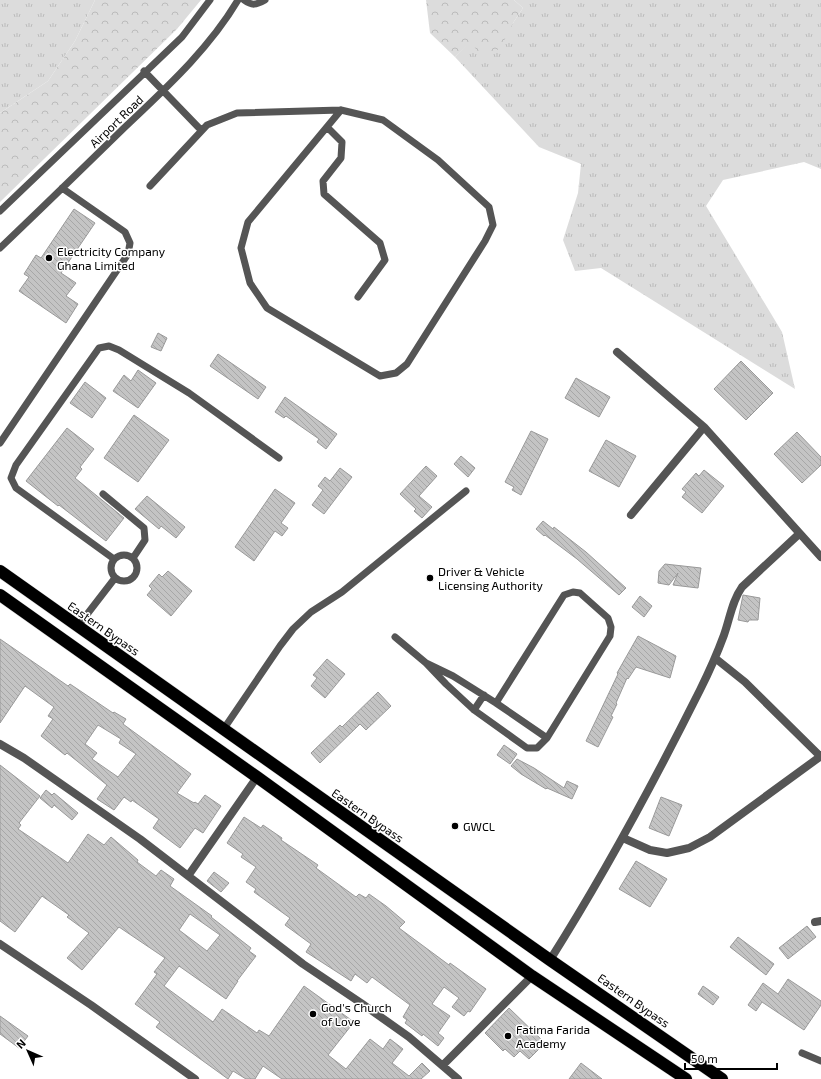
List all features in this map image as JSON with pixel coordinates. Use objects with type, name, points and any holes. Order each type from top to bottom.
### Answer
[{"type":"highway","name":"Eastern Bypass","points":[[0,572],[550,960],[722,1079]]},
{"type":"highway","points":[[0,595],[257,777],[532,976],[683,1078]]},
{"type":"street","points":[[618,352],[704,427],[821,557]]},
{"type":"street","points":[[631,515],[704,427]]},
{"type":"street","points":[[550,960],[584,907],[652,785],[715,658],[725,633],[736,596],[742,587],[752,577],[799,534]]},
{"type":"street","points":[[623,838],[650,850],[667,853],[690,848],[710,837],[821,756],[745,682],[715,658]]},
{"type":"street","points":[[0,744],[24,758],[140,840],[303,964],[361,1002],[403,1033],[458,1079]]},
{"type":"street","points":[[188,876],[257,777]]},
{"type":"street","points":[[0,944],[91,1005],[195,1079]]},
{"type":"street","points":[[443,1065],[532,976]]},
{"type":"lane","name":"Airport Road","points":[[0,211],[182,36],[210,0]]},
{"type":"lane","name":"Airport Road","points":[[0,248],[163,91],[191,62],[227,18],[238,0]]},
{"type":"lane","points":[[244,0],[253,5],[265,0]]},
{"type":"lane","points":[[144,71],[201,130]]},
{"type":"lane","points":[[150,186],[201,130],[207,125],[237,113],[341,110],[383,120],[438,160],[489,207],[493,225],[485,241],[407,364],[396,373],[380,376],[267,308],[250,283],[241,248],[248,222],[341,110]]},
{"type":"lane","points":[[327,127],[342,142],[342,158],[323,181],[324,194],[380,243],[384,260],[358,297]]},
{"type":"lane","points":[[0,443],[128,254],[130,243],[125,232],[62,188]]},
{"type":"lane","points":[[114,559],[16,488],[11,478],[16,465],[99,348],[109,346],[126,354],[189,393],[279,458]]},
{"type":"lane","points":[[224,730],[293,629],[311,612],[342,592],[466,491]]},
{"type":"lane","points":[[103,494],[144,528],[145,540],[133,558]]},
{"type":"lane","points":[[127,555],[133,558],[137,564],[137,571],[134,577],[128,581],[121,582],[115,578],[111,572],[111,566],[114,559],[127,555]]},
{"type":"lane","points":[[78,626],[115,578]]},
{"type":"lane","points":[[395,637],[426,663],[474,710],[527,748],[538,748],[547,738],[610,636],[611,627],[608,618],[580,593],[573,592],[564,595],[496,702]]},
{"type":"lane","points":[[426,663],[453,676],[496,702],[547,738]]},
{"type":"lane","points":[[474,710],[484,695]]},
{"type":"lane","points":[[802,1053],[821,1060]]},
{"type":"green space","points":[[0,0],[95,0],[75,41],[48,81],[0,113]]},
{"type":"green space","points":[[95,0],[201,0],[177,29],[0,202],[0,113],[48,81],[75,41]]},
{"type":"green space","points":[[426,0],[514,0],[523,8],[513,23],[500,49],[480,55],[471,42],[455,57],[430,33]]},
{"type":"green space","points":[[514,0],[821,0],[821,169],[804,162],[723,180],[706,206],[782,332],[795,389],[601,268],[575,271],[563,240],[578,193],[581,164],[539,147],[455,57],[471,41],[513,23],[523,8]]},
{"type":"building","points":[[74,209],[95,223],[61,273],[76,283],[66,296],[78,304],[66,323],[19,291],[29,277],[24,274],[36,255],[41,258]]},
{"type":"building","points":[[158,333],[167,338],[161,351],[151,347]]},
{"type":"building","points":[[218,354],[266,387],[258,399],[210,366]]},
{"type":"building","points":[[741,361],[773,393],[746,420],[714,389]]},
{"type":"building","points":[[138,370],[156,383],[138,408],[113,391],[124,375],[131,381]]},
{"type":"building","points":[[576,378],[610,397],[599,417],[565,398]]},
{"type":"building","points":[[85,382],[106,398],[92,418],[70,403]]},
{"type":"building","points":[[285,397],[337,434],[326,449],[317,442],[319,439],[286,416],[284,418],[275,412]]},
{"type":"building","points":[[134,415],[169,440],[138,482],[104,458]]},
{"type":"building","points":[[67,428],[94,449],[80,467],[82,469],[75,478],[124,518],[106,541],[26,481]]},
{"type":"building","points":[[531,431],[548,439],[521,495],[512,490],[514,487],[505,482]]},
{"type":"building","points":[[797,432],[821,457],[821,465],[802,483],[774,454]]},
{"type":"building","points":[[606,440],[636,456],[619,487],[589,471]]},
{"type":"building","points":[[461,456],[475,468],[468,477],[454,464]]},
{"type":"building","points":[[426,466],[437,476],[419,496],[432,507],[422,518],[414,511],[416,509],[400,494]]},
{"type":"building","points":[[340,468],[352,477],[324,514],[312,505],[323,490],[318,486],[325,477],[330,481]]},
{"type":"building","points":[[704,470],[724,486],[702,513],[682,497],[686,492],[682,489],[696,473],[699,476]]},
{"type":"building","points":[[275,489],[295,503],[281,523],[288,528],[282,536],[275,531],[254,561],[235,547]]},
{"type":"building","points":[[147,496],[185,527],[176,538],[161,526],[159,529],[135,509]]},
{"type":"building","points":[[543,521],[553,529],[554,527],[586,552],[626,588],[619,595],[577,559],[545,535],[544,536],[536,529]]},
{"type":"building","points":[[665,564],[701,568],[698,588],[673,585],[678,573],[669,585],[658,583],[659,571]]},
{"type":"building","points":[[168,571],[192,591],[171,616],[147,595],[152,589],[149,586],[159,574],[162,577]]},
{"type":"building","points":[[743,595],[760,598],[758,620],[749,620],[748,622],[738,620]]},
{"type":"building","points":[[640,596],[652,606],[644,617],[632,607]]},
{"type":"building","points":[[638,636],[676,656],[670,678],[636,667],[628,679],[627,678],[611,716],[613,717],[598,747],[586,741],[618,674],[617,673]]},
{"type":"building","points":[[0,639],[68,686],[70,684],[113,713],[114,712],[126,719],[123,724],[191,774],[177,793],[198,804],[205,795],[221,806],[203,833],[195,828],[180,848],[153,828],[159,819],[132,800],[131,802],[124,797],[114,810],[97,799],[107,785],[67,753],[65,755],[41,736],[53,719],[48,716],[54,707],[25,686],[0,723]],"holes":[[[98,725],[121,739],[119,743],[136,754],[118,777],[92,759],[97,753],[85,744]]]},
{"type":"building","points":[[327,659],[345,674],[325,698],[311,686],[317,678],[313,675]]},
{"type":"building","points":[[378,692],[391,706],[366,730],[360,724],[320,763],[311,753],[340,725],[342,727]]},
{"type":"building","points":[[504,745],[517,754],[510,764],[497,755]]},
{"type":"building","points":[[517,759],[534,768],[564,788],[567,781],[578,786],[572,799],[547,788],[546,789],[521,774],[511,766]]},
{"type":"building","points":[[0,765],[40,796],[19,823],[21,825],[18,829],[68,863],[88,834],[104,845],[111,837],[138,860],[137,862],[156,876],[161,870],[174,879],[170,886],[212,916],[211,917],[251,948],[249,951],[256,956],[237,981],[226,999],[179,966],[164,986],[213,1022],[222,1009],[257,1033],[259,1030],[269,1036],[304,986],[354,1022],[328,1055],[346,1069],[370,1039],[383,1049],[390,1039],[403,1049],[392,1063],[409,1076],[422,1063],[430,1071],[421,1079],[282,1079],[263,1066],[255,1079],[246,1079],[233,1071],[228,1079],[156,1027],[160,1022],[135,1004],[157,974],[154,972],[165,958],[119,927],[82,970],[67,958],[89,933],[67,917],[69,915],[42,896],[15,932],[0,921]],"holes":[[[190,914],[220,935],[207,951],[179,930]]]},
{"type":"building","points":[[46,790],[52,795],[54,793],[78,813],[72,820],[54,805],[52,808],[40,798]]},
{"type":"building","points":[[661,797],[682,805],[669,836],[649,828]]},
{"type":"building","points":[[244,817],[261,828],[263,825],[282,838],[281,840],[318,865],[316,868],[356,897],[359,894],[366,898],[369,894],[386,906],[405,922],[399,928],[449,965],[450,963],[486,989],[470,1012],[468,1011],[464,1016],[452,1007],[459,998],[444,987],[432,1004],[450,1016],[438,1033],[444,1038],[438,1046],[423,1034],[422,1036],[405,1023],[407,1020],[403,1017],[410,1005],[372,977],[367,983],[355,974],[351,981],[306,952],[311,944],[285,925],[290,918],[254,892],[256,889],[246,882],[256,867],[241,857],[243,854],[227,843]]},
{"type":"building","points":[[636,861],[667,879],[650,907],[619,889]]},
{"type":"building","points":[[214,872],[229,883],[221,892],[207,881]]},
{"type":"building","points":[[807,926],[816,937],[788,959],[779,948]]},
{"type":"building","points":[[738,937],[774,964],[766,975],[730,947]]},
{"type":"building","points":[[788,979],[821,1001],[821,1005],[804,1030],[762,1002],[756,1011],[748,1005],[763,983],[778,994]]},
{"type":"building","points":[[703,986],[719,997],[713,1005],[698,994]]},
{"type":"building","points":[[509,1008],[545,1043],[529,1059],[520,1051],[514,1057],[505,1049],[503,1051],[485,1033]]},
{"type":"building","points":[[0,1016],[28,1036],[19,1048],[0,1034]]},
{"type":"building","points":[[581,1063],[602,1079],[569,1079]]},
{"type":"place","name":"Electricity Company Ghana Limited","points":[[49,258]]},
{"type":"place","name":"Driver & Vehicle Licensing Authority","points":[[430,578]]},
{"type":"place","name":"GWCL","points":[[455,826]]},
{"type":"place","name":"God's Church of Love","points":[[313,1014]]},
{"type":"place","name":"Fatima Farida Academy","points":[[508,1036]]}]
